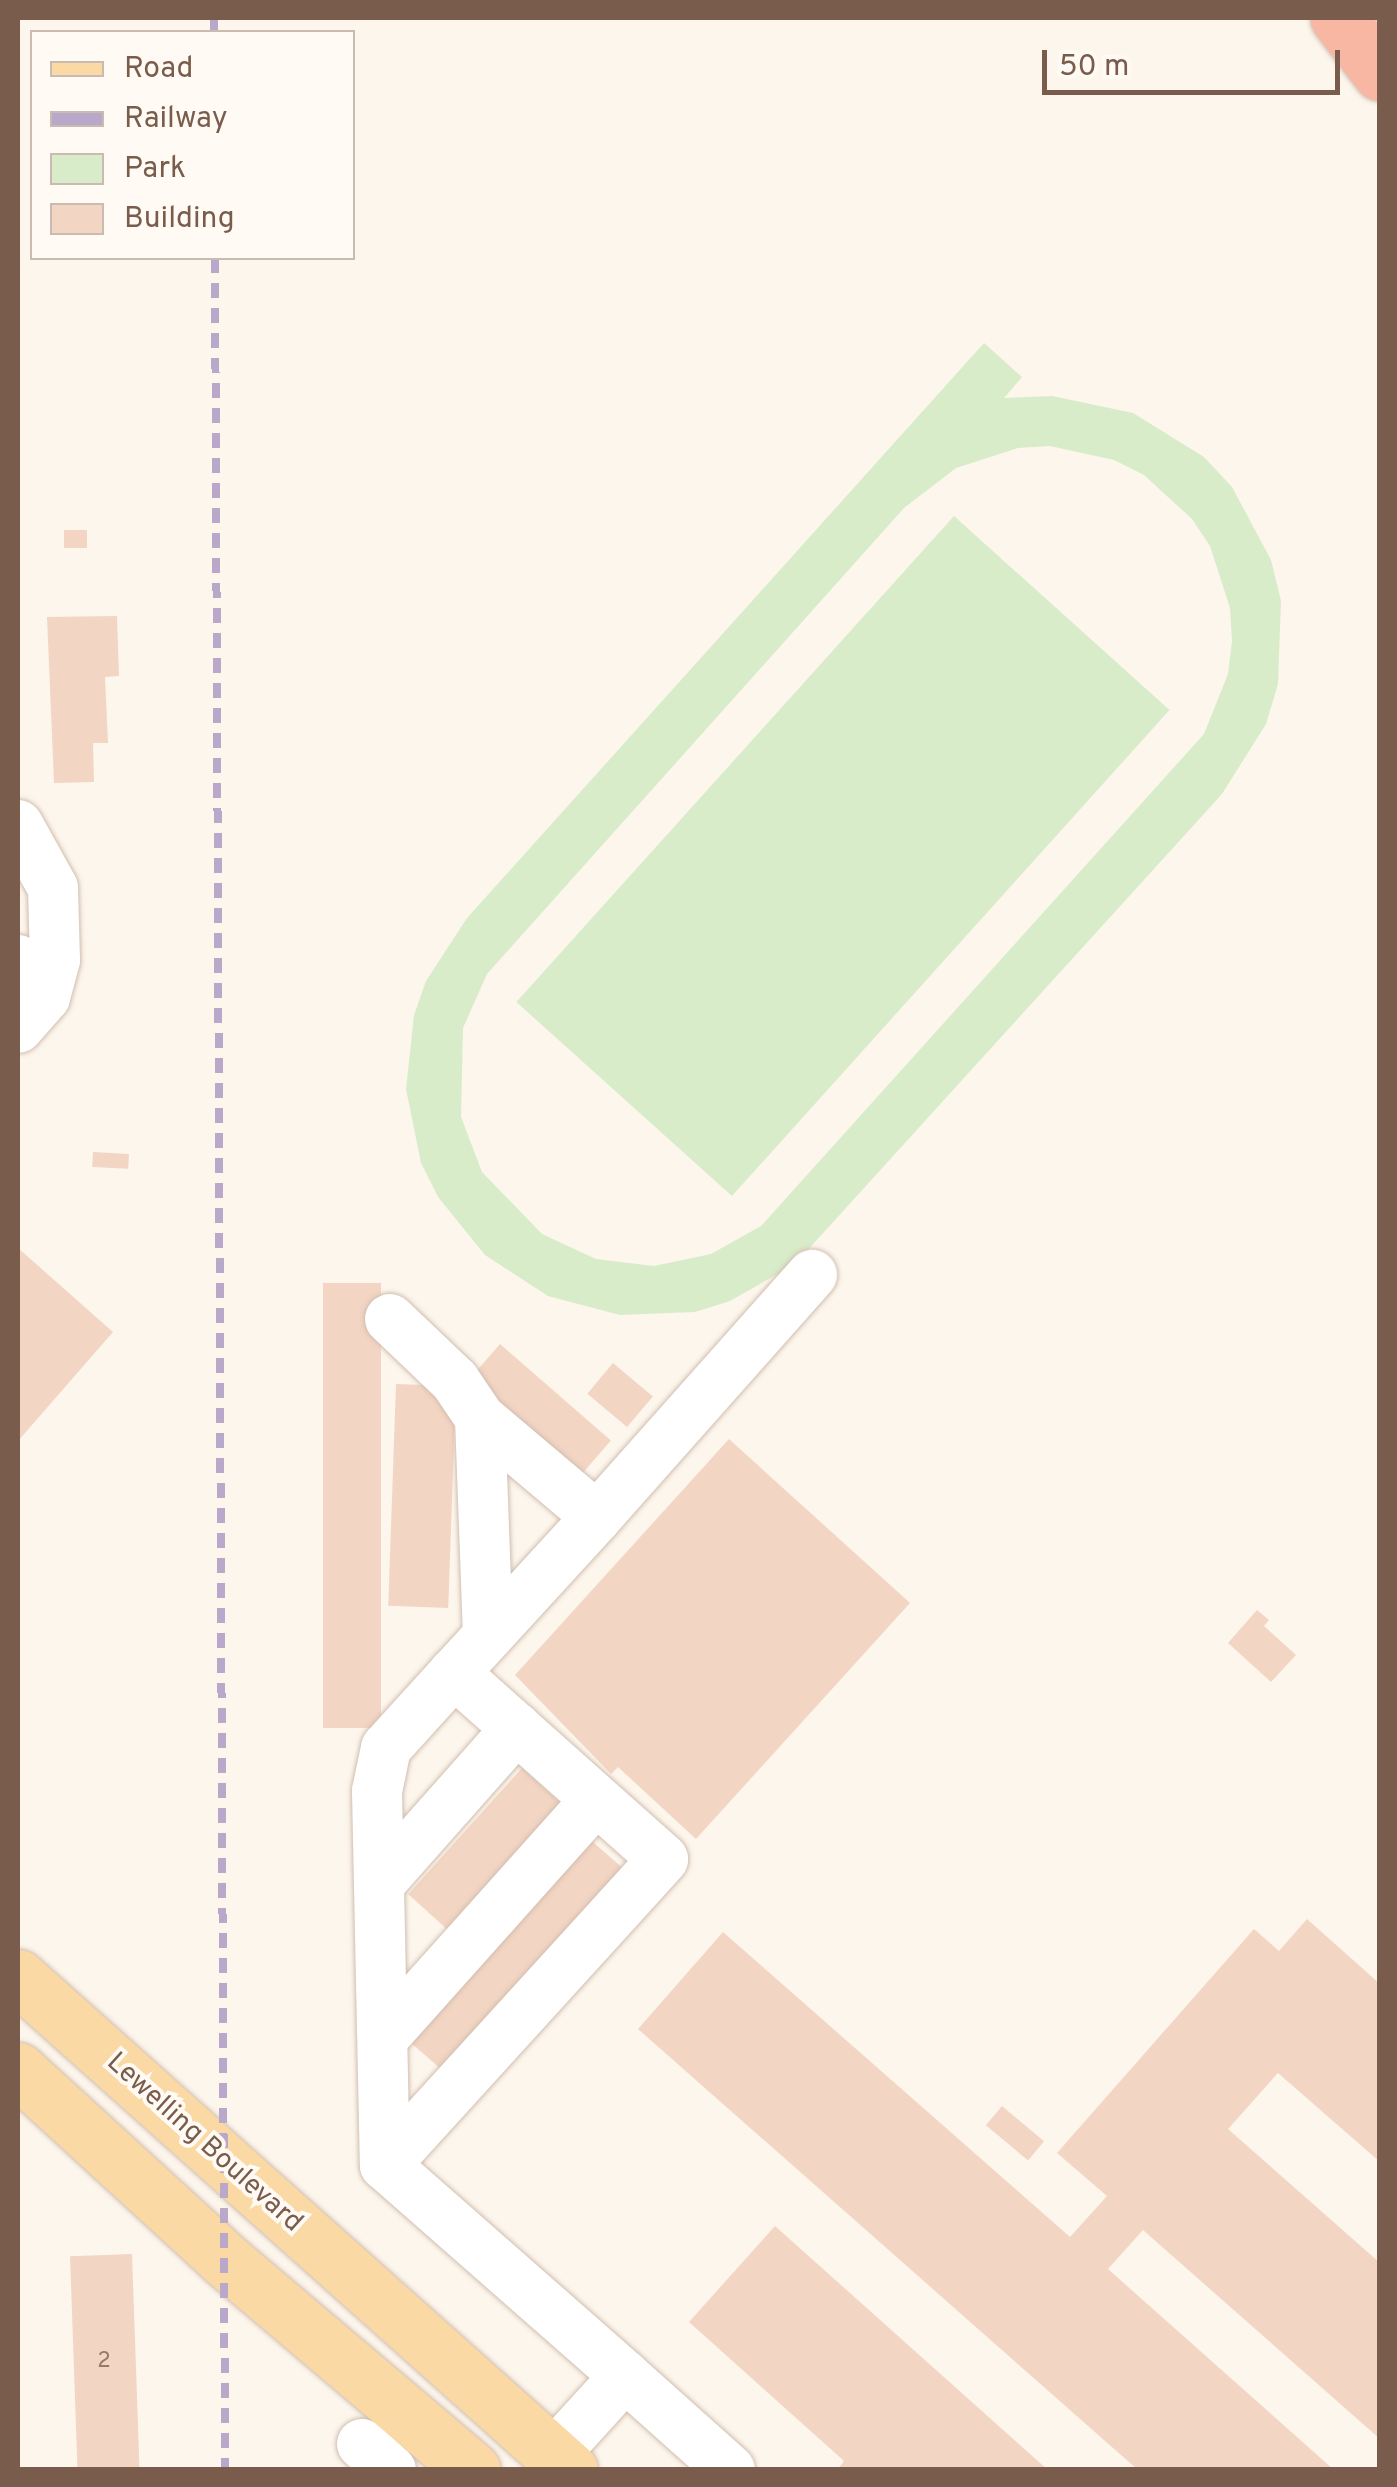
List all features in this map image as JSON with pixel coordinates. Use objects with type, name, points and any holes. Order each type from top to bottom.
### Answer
[{"type":"highway","points":[[1338,18],[1380,72]]},
{"type":"main road","name":"Lewelling Boulevard","points":[[18,1977],[563,2465]]},
{"type":"main road","points":[[18,2070],[224,2258],[362,2370],[473,2470]]},
{"type":"lane","points":[[18,825],[54,888],[55,960],[27,995]]},
{"type":"lane","points":[[730,2470],[385,2165],[378,1791],[386,1748],[812,1275]]},
{"type":"lane","points":[[390,1320],[455,1382],[480,1418],[597,1517]]},
{"type":"lane","points":[[480,1418],[488,1636]]},
{"type":"lane","points":[[385,2165],[663,1859],[454,1672]]},
{"type":"lane","points":[[380,1884],[517,1728]]},
{"type":"lane","points":[[383,2038],[596,1800]]},
{"type":"lane","points":[[563,2465],[625,2376]]},
{"type":"green space","points":[[984,343],[1022,377],[1004,398],[1052,396],[1133,413],[1204,457],[1232,487],[1271,560],[1281,601],[1278,684],[1266,724],[1222,794],[795,1264],[730,1301],[695,1312],[620,1315],[548,1296],[485,1255],[438,1197],[421,1163],[406,1089],[414,1015],[426,981],[467,918]],"holes":[[[1050,446],[1114,460],[1144,475],[1192,519],[1210,546],[1230,608],[1232,641],[1228,674],[1204,734],[761,1226],[711,1254],[654,1266],[596,1259],[542,1234],[482,1172],[461,1117],[463,1028],[487,974],[904,508],[956,468],[1018,448]]]},
{"type":"green space","points":[[954,516],[1170,710],[732,1196],[516,1002]]},
{"type":"building","points":[[64,530],[87,530],[87,548],[64,548]]},
{"type":"building","points":[[117,616],[119,676],[105,677],[108,743],[93,743],[94,782],[54,783],[47,617]]},
{"type":"building","points":[[93,1152],[129,1154],[128,1169],[92,1167]]},
{"type":"building","points":[[18,1248],[113,1332],[18,1441]]},
{"type":"building","points":[[323,1283],[381,1283],[381,1728],[323,1728]]},
{"type":"building","points":[[500,1344],[611,1440],[573,1484],[462,1388]]},
{"type":"building","points":[[613,1363],[653,1396],[627,1427],[587,1394]]},
{"type":"building","points":[[396,1384],[456,1386],[448,1608],[388,1606]]},
{"type":"building","points":[[729,1439],[910,1603],[696,1839],[618,1767],[611,1774],[515,1675]]},
{"type":"building","points":[[1257,1610],[1269,1620],[1264,1626],[1296,1655],[1271,1682],[1228,1643]]},
{"type":"building","points":[[522,1768],[566,1807],[452,1934],[408,1894]]},
{"type":"building","points":[[586,1836],[633,1877],[455,2081],[408,2041]]},
{"type":"building","points":[[1307,1919],[1380,1984],[1380,2162],[1278,2073],[1228,2129],[1380,2263],[1380,2439],[1143,2230],[1108,2269],[1334,2470],[1138,2470],[638,2029],[723,1932],[1070,2237],[1107,2196],[1057,2153],[1254,1929],[1279,1951]]},
{"type":"building","points":[[1002,2106],[1044,2141],[1028,2161],[986,2125]]},
{"type":"building","points":[[775,2226],[1048,2470],[837,2470],[844,2461],[689,2322]]},
{"type":"building","points":[[132,2254],[140,2470],[78,2470],[70,2256]]},
{"type":"railway","points":[[214,18],[214,30]]},
{"type":"railway","points":[[215,260],[225,2470]]}]
